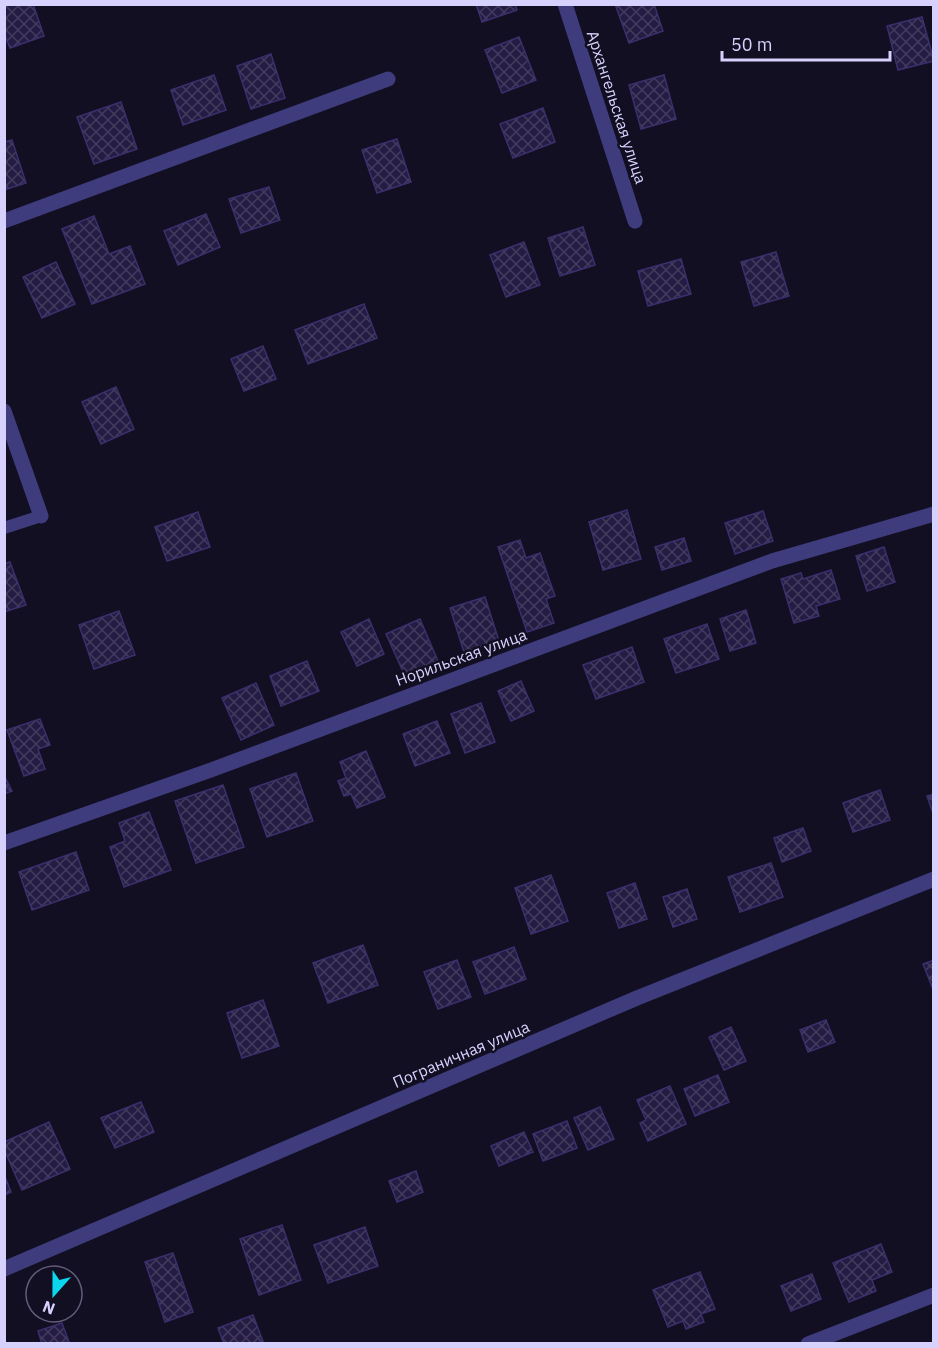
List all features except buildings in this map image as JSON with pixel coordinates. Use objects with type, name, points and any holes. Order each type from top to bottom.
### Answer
[{"type":"street","name":"Архангельская улица","points":[[565,4],[635,221]]},
{"type":"street","points":[[4,221],[388,79]]},
{"type":"street","points":[[4,411],[41,516]]},
{"type":"street","name":"Норильская улица","points":[[4,843],[211,770],[772,561],[933,514]]},
{"type":"street","name":"Пограничная улица","points":[[4,1269],[637,998],[933,879]]},
{"type":"street","points":[[808,1344],[933,1295]]},
{"type":"lane","points":[[4,528],[41,516]]}]
